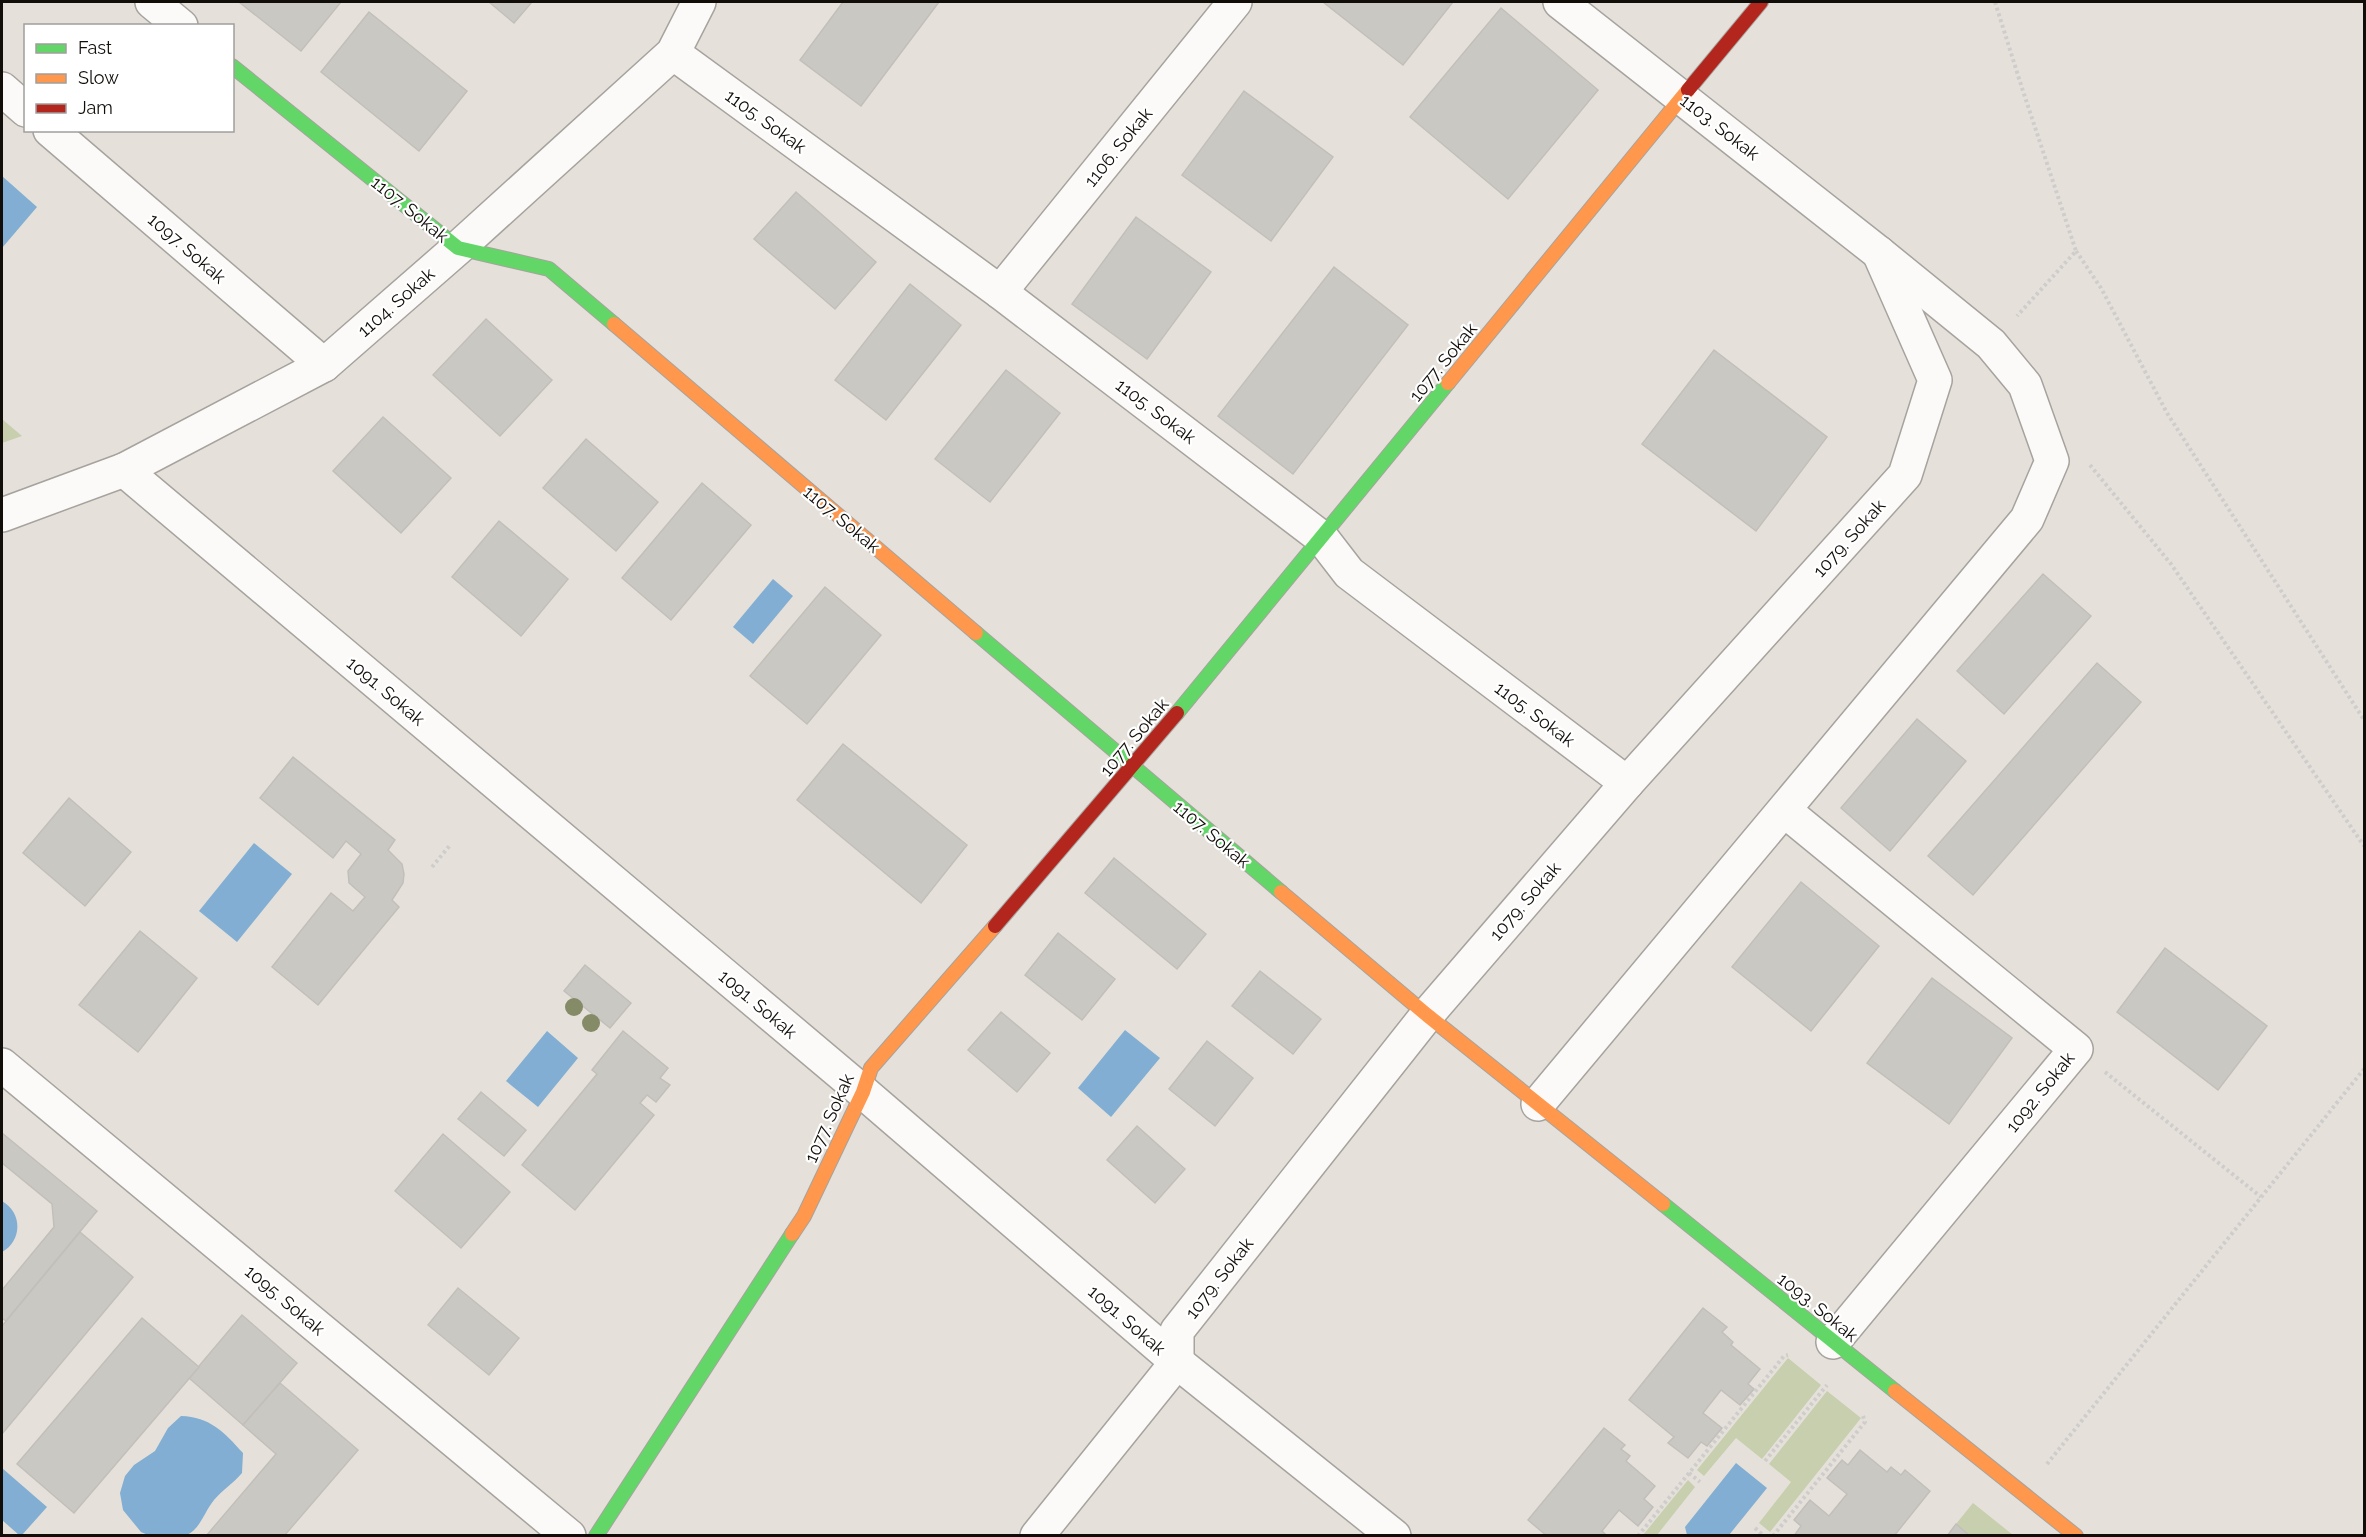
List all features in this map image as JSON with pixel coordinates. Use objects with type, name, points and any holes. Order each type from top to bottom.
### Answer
[{"type":"street","points":[[152,2],[180,24]]},
{"type":"street","name":"1104. Sokak","points":[[2,515],[124,471],[324,365],[458,248],[674,53],[699,2]]},
{"type":"street","name":"1106. Sokak","points":[[1000,292],[1235,2]]},
{"type":"street","name":"1103. Sokak","points":[[1538,1104],[2027,519],[2052,461],[2025,385],[1991,344],[1560,2]]},
{"type":"street","name":"1077. Sokak","points":[[596,1536],[804,1216],[863,1092],[871,1068],[1133,768],[1761,2]]},
{"type":"street","name":"1105. Sokak","points":[[674,53],[1000,292],[1322,538],[1349,573],[1627,783]]},
{"type":"street","name":"1107. Sokak","points":[[234,68],[458,248],[549,269],[1133,768],[1427,1015],[1538,1104]]},
{"type":"street","points":[[2,89],[24,108]]},
{"type":"street","name":"1097. Sokak","points":[[52,132],[324,365]]},
{"type":"street","name":"1079. Sokak","points":[[1177,1362],[1177,1331],[1427,1015],[1627,783],[1905,475],[1935,380],[1879,253]]},
{"type":"street","name":"1091. Sokak","points":[[124,471],[863,1092],[1177,1362],[1394,1536]]},
{"type":"street","name":"1092. Sokak","points":[[1785,811],[2076,1049],[1841,1348]]},
{"type":"street","name":"1095. Sokak","points":[[2,1065],[569,1536]]},
{"type":"street","name":"1093. Sokak","points":[[1538,1104],[2076,1536]]},
{"type":"street","points":[[1037,1536],[1177,1362]]},
{"type":"path","points":[[1995,2],[2076,251],[2101,288],[2167,413],[2364,720]]},
{"type":"path","points":[[1991,344],[2076,251]]},
{"type":"path","points":[[2083,457],[2171,564],[2364,846]]},
{"type":"path","points":[[432,867],[450,844]]},
{"type":"path","points":[[2076,1049],[2261,1197]]},
{"type":"path","points":[[2024,1494],[2364,1069]]},
{"type":"path","points":[[1766,1461],[1841,1348]]},
{"type":"path","points":[[1638,1536],[1784,1356],[1788,1354],[1796,1361]]},
{"type":"path","points":[[1818,1379],[1825,1385]]},
{"type":"path","points":[[1773,1536],[1865,1422]]},
{"type":"path","points":[[1689,1473],[1700,1482]]},
{"type":"path","points":[[1755,1528],[1764,1536]]},
{"type":"green space","points":[[2,419],[22,436],[2,443]]},
{"type":"green space","points":[[1788,1358],[1821,1385],[1762,1459],[1736,1438],[1704,1476],[1697,1470]]},
{"type":"green space","points":[[1827,1391],[1861,1418],[1770,1532],[1759,1523],[1791,1482],[1769,1464]]},
{"type":"green space","points":[[1688,1480],[1695,1487],[1657,1535],[1643,1535]]},
{"type":"green space","points":[[1973,1503],[2013,1535],[1970,1535],[1956,1524]]},
{"type":"water","points":[[2,176],[37,207],[2,248]]},
{"type":"water","points":[[773,579],[793,596],[753,644],[733,627]]},
{"type":"water","points":[[254,843],[292,874],[237,942],[199,911]]},
{"type":"water","points":[[1125,1030],[1160,1058],[1111,1117],[1078,1088]]},
{"type":"water","points":[[547,1031],[578,1058],[538,1107],[506,1081]]},
{"type":"water","points":[[2,1201],[14,1212],[17,1227],[13,1241],[2,1252]]},
{"type":"water","points":[[181,1416],[200,1419],[216,1427],[229,1438],[243,1453],[242,1473],[214,1500],[192,1532],[187,1535],[148,1535],[141,1532],[123,1510],[120,1493],[125,1476],[134,1465],[155,1451],[168,1428]]},
{"type":"water","points":[[1736,1463],[1767,1488],[1729,1535],[1687,1535],[1685,1527]]},
{"type":"water","points":[[2,1468],[47,1507],[22,1535],[2,1520]]},
{"type":"building","points":[[239,2],[341,2],[301,51]]},
{"type":"building","points":[[489,2],[532,2],[514,23]]},
{"type":"building","points":[[843,2],[939,2],[861,106],[800,60]]},
{"type":"building","points":[[1323,2],[1453,2],[1403,65]]},
{"type":"building","points":[[1501,8],[1598,90],[1508,199],[1410,117]]},
{"type":"building","points":[[369,12],[467,91],[419,151],[321,72]]},
{"type":"building","points":[[1244,91],[1333,157],[1271,241],[1182,175]]},
{"type":"building","points":[[796,192],[876,262],[835,309],[754,239]]},
{"type":"building","points":[[1136,217],[1211,272],[1147,359],[1072,304]]},
{"type":"building","points":[[1334,267],[1408,325],[1293,474],[1218,416]]},
{"type":"building","points":[[910,284],[961,325],[886,420],[835,380]]},
{"type":"building","points":[[486,319],[552,380],[500,436],[433,375]]},
{"type":"building","points":[[1714,350],[1827,437],[1756,531],[1642,444]]},
{"type":"building","points":[[1006,370],[1060,413],[990,502],[935,459]]},
{"type":"building","points":[[383,417],[451,478],[401,533],[333,471]]},
{"type":"building","points":[[586,439],[658,502],[616,551],[543,488]]},
{"type":"building","points":[[702,483],[751,525],[671,620],[622,578]]},
{"type":"building","points":[[499,521],[568,579],[521,636],[452,577]]},
{"type":"building","points":[[2043,574],[2091,616],[2004,714],[1957,671]]},
{"type":"building","points":[[825,587],[881,635],[807,724],[750,676]]},
{"type":"building","points":[[2097,663],[2141,702],[1973,895],[1928,856]]},
{"type":"building","points":[[1917,719],[1966,761],[1890,851],[1841,808]]},
{"type":"building","points":[[843,744],[967,845],[921,903],[797,800]]},
{"type":"building","points":[[293,757],[395,840],[388,850],[402,864],[404,874],[403,883],[392,900],[399,907],[318,1005],[272,967],[331,893],[353,911],[365,897],[349,883],[348,871],[361,854],[346,841],[333,858],[260,798]]},
{"type":"building","points":[[69,798],[131,852],[85,906],[23,853]]},
{"type":"building","points":[[1114,858],[1206,934],[1177,969],[1085,893]]},
{"type":"building","points":[[1801,882],[1879,946],[1811,1031],[1732,967]]},
{"type":"building","points":[[140,931],[197,978],[138,1052],[79,1005]]},
{"type":"building","points":[[1058,933],[1115,979],[1082,1020],[1025,975]]},
{"type":"building","points":[[2165,948],[2267,1026],[2218,1090],[2117,1012]]},
{"type":"building","points":[[585,965],[631,1003],[610,1028],[564,991]]},
{"type":"building","points":[[1260,971],[1321,1019],[1293,1054],[1232,1006]]},
{"type":"building","points":[[1932,978],[2012,1038],[1949,1124],[1867,1063]]},
{"type":"building","points":[[1001,1012],[1050,1053],[1017,1092],[968,1050]]},
{"type":"building","points":[[623,1031],[668,1068],[660,1078],[670,1085],[656,1102],[647,1095],[640,1103],[654,1115],[575,1210],[522,1165],[597,1074],[592,1070]]},
{"type":"building","points":[[1207,1041],[1253,1078],[1215,1126],[1169,1089]]},
{"type":"building","points":[[481,1092],[526,1130],[504,1156],[458,1119]]},
{"type":"building","points":[[1137,1126],[1185,1169],[1155,1203],[1107,1160]]},
{"type":"building","points":[[2,1133],[97,1211],[6,1321],[2,1318],[2,1290],[54,1227],[52,1204],[2,1163]]},
{"type":"building","points":[[443,1134],[510,1192],[461,1248],[395,1191]]},
{"type":"building","points":[[80,1232],[133,1277],[2,1434],[2,1326]]},
{"type":"building","points":[[458,1288],[519,1338],[489,1375],[428,1325]]},
{"type":"building","points":[[1703,1308],[1727,1327],[1722,1332],[1733,1342],[1731,1345],[1760,1369],[1748,1384],[1754,1389],[1740,1405],[1721,1390],[1703,1413],[1722,1428],[1707,1446],[1701,1442],[1688,1458],[1668,1443],[1674,1437],[1629,1400]]},
{"type":"building","points":[[242,1315],[297,1363],[243,1425],[189,1378]]},
{"type":"building","points":[[142,1318],[199,1367],[74,1513],[17,1464]]},
{"type":"building","points":[[280,1383],[358,1450],[284,1536],[206,1536],[276,1454],[243,1425]]},
{"type":"building","points":[[1604,1428],[1625,1445],[1621,1449],[1630,1456],[1626,1461],[1655,1486],[1644,1499],[1653,1507],[1638,1526],[1619,1510],[1602,1531],[1607,1536],[1547,1536],[1528,1520]]},
{"type":"building","points":[[1860,1450],[1887,1472],[1891,1467],[1901,1475],[1905,1470],[1930,1491],[1894,1536],[1794,1536],[1801,1526],[1794,1520],[1810,1500],[1829,1516],[1847,1494],[1827,1478],[1842,1460],[1848,1465]]},
{"type":"building","points":[[1956,1524],[1970,1536],[1947,1536]]},
{"type":"traffic: fast","points":[[234,68],[458,248],[549,269],[614,324]]},
{"type":"traffic: fast","points":[[1177,713],[1448,383]]},
{"type":"traffic: fast","points":[[976,633],[1281,892]]},
{"type":"traffic: fast","points":[[1663,1204],[1895,1391]]},
{"type":"traffic: fast","points":[[596,1536],[792,1234]]},
{"type":"traffic: slow","points":[[1448,383],[1688,90]]},
{"type":"traffic: slow","points":[[614,324],[976,633]]},
{"type":"traffic: slow","points":[[1281,892],[1427,1015],[1663,1204]]},
{"type":"traffic: slow","points":[[792,1234],[804,1216],[863,1092],[871,1068],[995,926]]},
{"type":"traffic: slow","points":[[1895,1391],[2076,1536]]},
{"type":"traffic: jam","points":[[1688,90],[1761,2]]},
{"type":"traffic: jam","points":[[995,926],[1177,713]]}]
